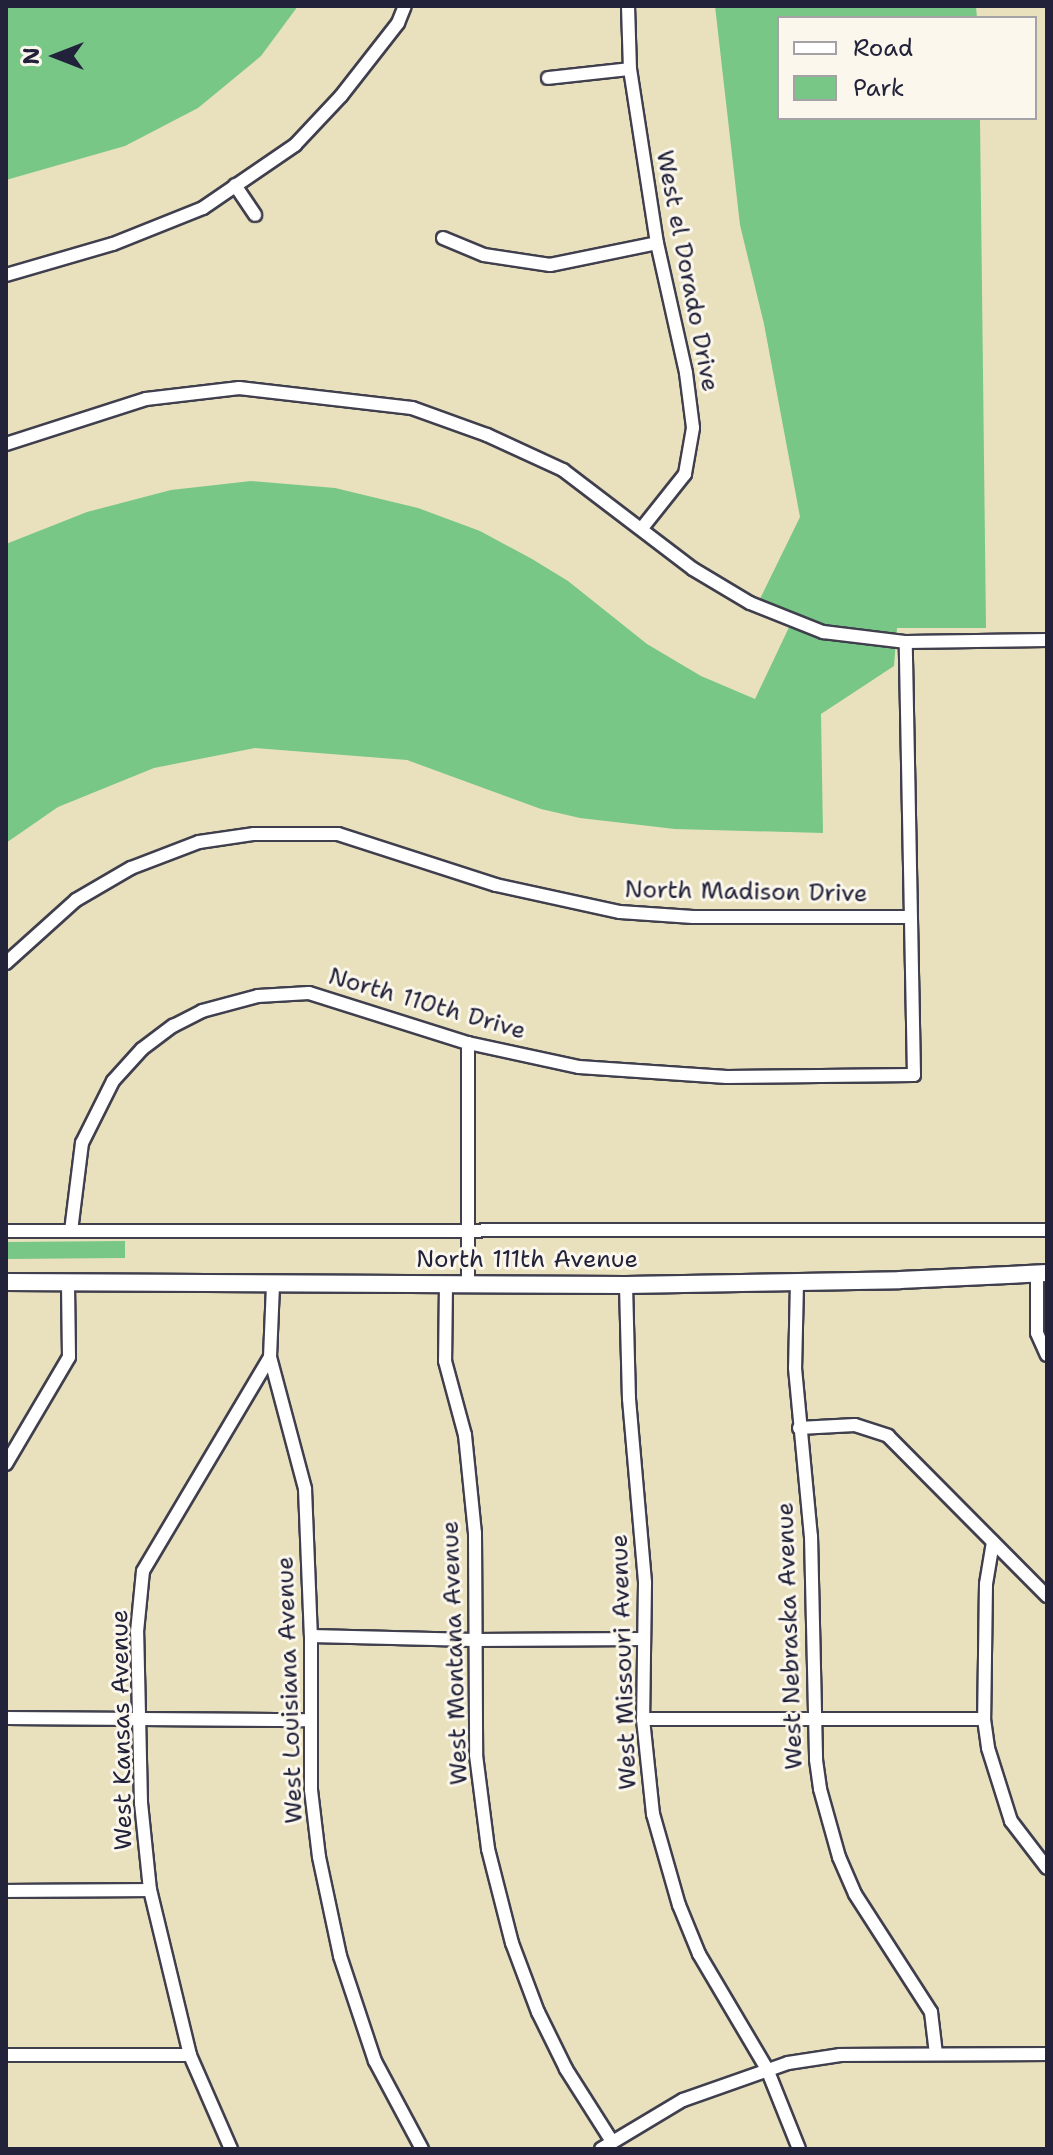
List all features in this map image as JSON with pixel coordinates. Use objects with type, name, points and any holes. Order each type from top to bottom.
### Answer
[{"type":"street","points":[[6,275],[113,244],[203,208],[295,145],[341,96],[398,23],[405,6]]},
{"type":"street","name":"West el Dorado Drive","points":[[628,6],[630,69],[657,243],[686,373],[693,428],[685,474],[642,528]]},
{"type":"street","points":[[548,78],[630,69]]},
{"type":"street","points":[[235,185],[255,215]]},
{"type":"street","points":[[443,238],[484,255],[550,265],[657,243]]},
{"type":"street","points":[[6,444],[146,399],[239,388],[348,398],[412,408],[487,435],[563,470],[693,569],[750,603],[823,632],[906,642],[1047,640]]},
{"type":"street","points":[[906,642],[910,917]]},
{"type":"street","name":"North Madison Drive","points":[[6,963],[18,948],[76,900],[131,868],[199,842],[254,834],[338,834],[496,885],[620,912],[693,917],[910,917]]},
{"type":"street","name":"North 110th Drive","points":[[71,1231],[82,1143],[113,1081],[142,1049],[173,1026],[202,1011],[258,996],[309,993],[356,1005],[468,1043],[579,1067],[727,1077],[914,1075],[910,917]]},
{"type":"street","points":[[468,1043],[468,1284]]},
{"type":"street","name":"North 111th Avenue","points":[[6,1231],[1047,1230]]},
{"type":"street","points":[[1042,1273],[1037,1333],[1047,1355]]},
{"type":"street","name":"North 111th Avenue","points":[[6,1282],[626,1285],[797,1283],[1042,1273]]},
{"type":"street","points":[[6,1464],[69,1357],[68,1282]]},
{"type":"street","name":"West Nebraska Avenue","points":[[797,1283],[794,1340],[799,1428],[811,1536],[815,1719],[820,1789],[839,1857],[868,1918],[931,2012],[936,2054]]},
{"type":"street","name":"West Kansas Avenue","points":[[231,2149],[190,2055],[150,1890],[141,1803],[137,1632],[143,1571],[270,1357],[273,1284]]},
{"type":"street","name":"West Montana Avenue","points":[[446,1284],[445,1361],[465,1435],[475,1533],[474,1640],[479,1782],[499,1897],[525,1980],[549,2035],[606,2145]]},
{"type":"street","name":"West Missouri Avenue","points":[[626,1285],[629,1399],[645,1583],[643,1719],[653,1814],[679,1905],[717,1988],[767,2069],[799,2149]]},
{"type":"street","name":"West Louisiana Avenue","points":[[270,1357],[305,1489],[311,1636],[311,1790],[318,1843],[340,1956],[375,2061],[422,2149]]},
{"type":"street","points":[[799,1428],[855,1425],[888,1436],[1047,1596]]},
{"type":"street","points":[[993,1542],[986,1584],[984,1719],[1003,1803],[1024,1841],[1047,1868]]},
{"type":"street","points":[[311,1636],[474,1640],[644,1639]]},
{"type":"street","points":[[6,1718],[311,1720]]},
{"type":"street","points":[[643,1719],[984,1719]]},
{"type":"street","points":[[6,1891],[150,1890]]},
{"type":"street","points":[[606,2145],[683,2100],[767,2069],[840,2055],[1047,2054]]},
{"type":"street","points":[[6,2055],[190,2055]]},
{"type":"green space","points":[[6,6],[298,6],[261,56],[198,108],[125,146],[6,180]]},
{"type":"green space","points":[[715,6],[976,6],[977,16],[777,16],[777,120],[980,120],[986,628],[897,628],[894,666],[821,714],[823,833],[675,829],[580,818],[541,809],[407,760],[255,748],[154,768],[58,807],[6,843],[6,544],[87,512],[171,490],[251,481],[335,488],[418,508],[480,531],[532,559],[568,581],[647,644],[701,676],[755,699],[792,621],[757,605],[800,517],[764,324],[740,225]]},
{"type":"green space","points":[[125,1241],[125,1258],[6,1259],[6,1242]]}]
